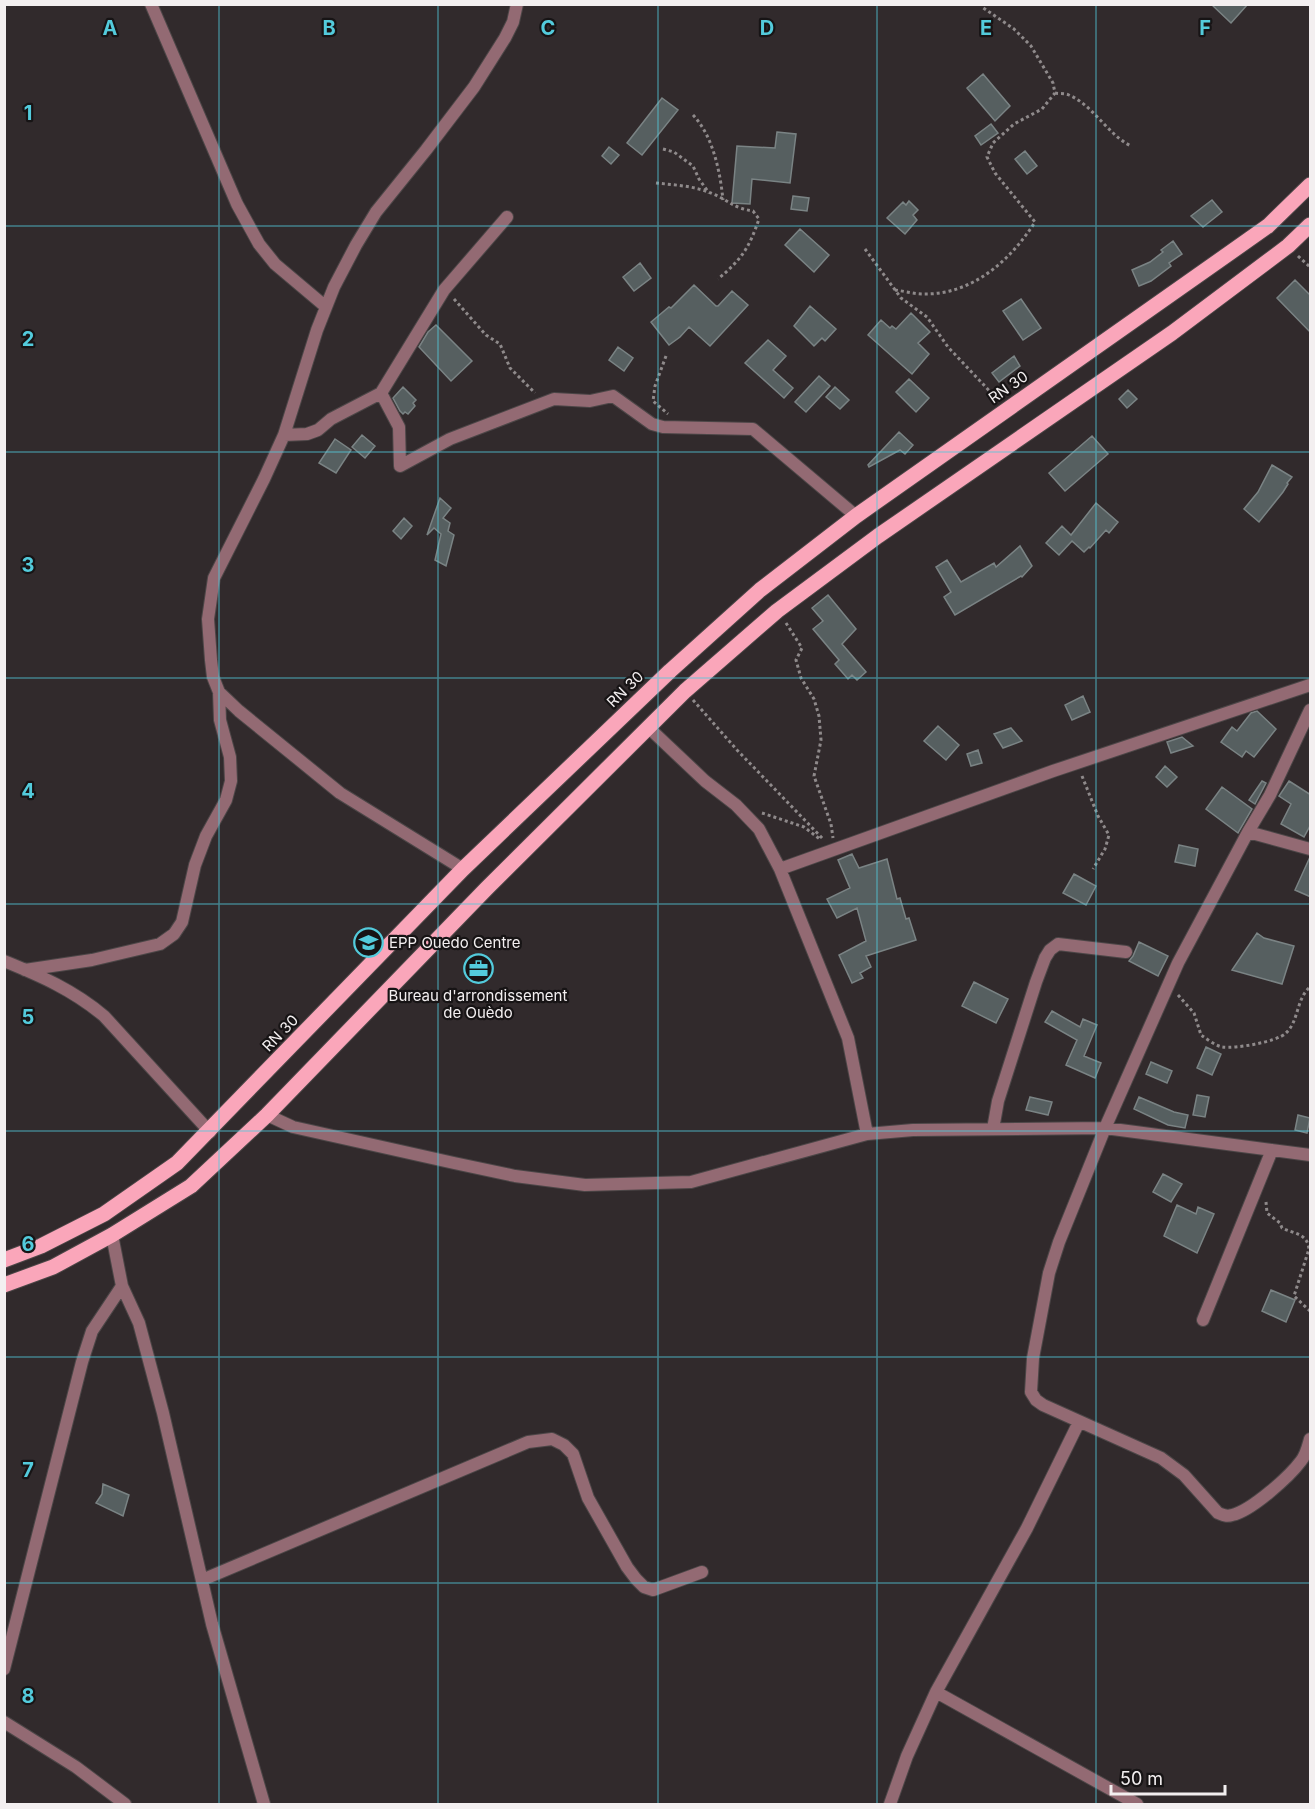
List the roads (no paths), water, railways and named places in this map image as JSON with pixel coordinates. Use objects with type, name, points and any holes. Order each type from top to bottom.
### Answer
[{"type":"main road","name":"RN 30","points":[[4,1260],[41,1246],[104,1214],[177,1163],[210,1132],[463,870],[678,663],[759,590],[856,516],[1268,226],[1311,184]]},
{"type":"main road","points":[[4,1285],[53,1267],[112,1235],[191,1186],[267,1115],[487,888],[685,691],[777,611],[878,536],[1172,333],[1288,246],[1311,225]]},
{"type":"street","points":[[151,4],[237,204],[258,244],[275,264],[326,307]]},
{"type":"street","points":[[25,970],[92,960],[151,946],[168,940],[182,922],[195,865],[206,836],[226,800],[231,781],[230,757],[220,720],[219,692],[212,669],[208,619],[214,578],[284,435],[317,330],[350,255],[376,212],[474,87],[505,38],[513,22],[517,4]]},
{"type":"street","points":[[284,435],[307,434],[318,430],[331,418],[381,393],[444,290],[507,218]]},
{"type":"street","points":[[381,393],[399,427],[399,466],[450,439],[544,402],[554,399],[590,401],[613,396],[652,424],[663,427],[753,429],[856,516]]},
{"type":"street","points":[[780,869],[1077,763],[1311,685]]},
{"type":"street","points":[[219,692],[340,793],[463,870]]},
{"type":"street","points":[[1311,710],[1270,795],[1248,832],[1169,983],[1105,1128],[1059,1242],[1049,1273],[1033,1358],[1030,1392],[1036,1400],[1079,1422],[1161,1458],[1184,1475],[1218,1513],[1225,1516],[1246,1509],[1307,1461],[1311,1439]]},
{"type":"street","points":[[649,728],[705,781],[736,805],[759,829],[780,869],[848,1038],[867,1134]]},
{"type":"street","points":[[1248,832],[1311,849]]},
{"type":"street","points":[[993,1129],[998,1101],[1036,982],[1050,950],[1058,944],[1126,952]]},
{"type":"street","points":[[4,962],[54,981],[91,1005],[104,1016],[210,1132]]},
{"type":"street","points":[[267,1115],[293,1127],[454,1163],[514,1176],[585,1185],[691,1182],[867,1134],[913,1130],[1105,1128],[1311,1155]]},
{"type":"street","points":[[1203,1320],[1272,1150]]},
{"type":"street","points":[[112,1235],[122,1286],[139,1323],[163,1413],[212,1624],[264,1804]]},
{"type":"street","points":[[4,1669],[82,1362],[92,1331],[122,1286]]},
{"type":"street","points":[[890,1804],[907,1756],[936,1692],[1027,1528],[1079,1422]]},
{"type":"street","points":[[202,1580],[528,1442],[552,1439],[564,1445],[573,1454],[588,1498],[627,1567],[644,1587],[653,1590],[702,1572]]},
{"type":"street","points":[[936,1692],[1137,1804]]},
{"type":"street","points":[[4,1722],[76,1767],[125,1804]]},
{"type":"place","name":"EPP Ouedo Centre","points":[[368,942]]},
{"type":"place","name":"Bureau d'arrondissement de Ouèdo","points":[[478,968]]}]
